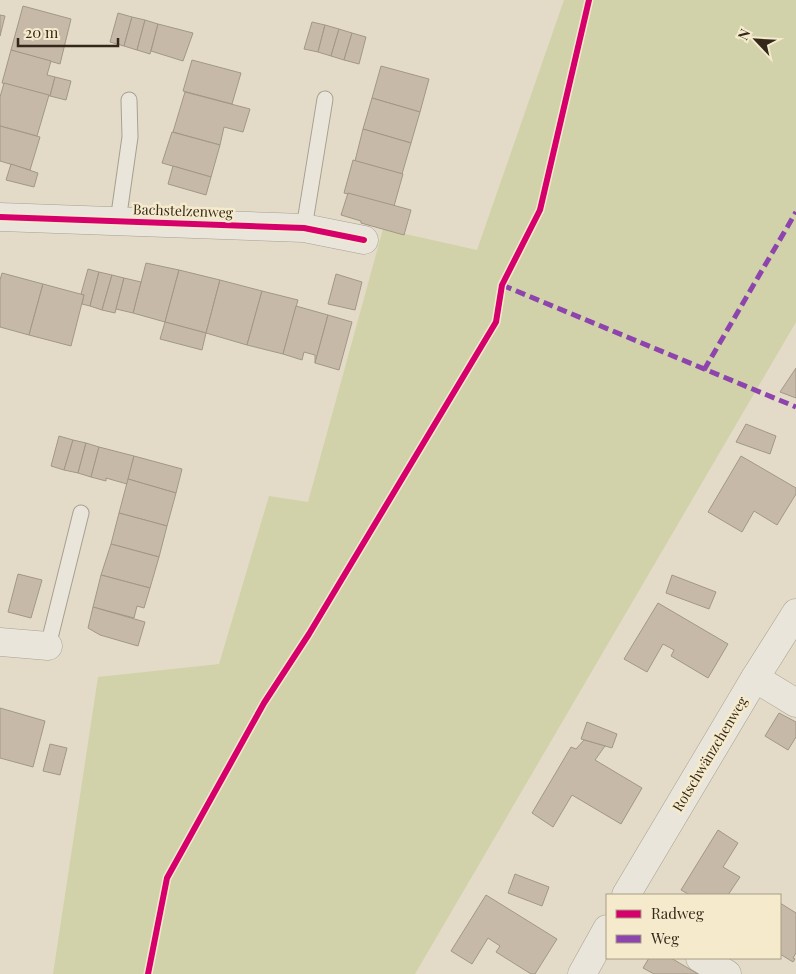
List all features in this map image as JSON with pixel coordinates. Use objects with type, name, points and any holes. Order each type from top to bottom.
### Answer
[{"type":"street","name":"Bachstelzenweg","points":[[0,217],[304,228],[364,240]]},
{"type":"street","name":"Rotschwänzchenweg","points":[[627,894],[755,678],[796,613]]},
{"type":"street","points":[[0,642],[48,646]]},
{"type":"street","points":[[755,678],[796,703]]},
{"type":"street","points":[[582,974],[606,931]]},
{"type":"street","points":[[702,959],[727,974]]},
{"type":"lane","points":[[304,228],[325,98]]},
{"type":"lane","name":"Bachstelzenweg","points":[[118,221],[130,137],[129,100]]},
{"type":"lane","points":[[48,646],[80,513]]},
{"type":"green space","points":[[564,0],[796,0],[796,322],[415,974],[53,974],[98,677],[219,664],[269,496],[308,502],[383,229],[477,250]]},
{"type":"building","points":[[23,6],[71,19],[60,64],[11,50]]},
{"type":"building","points":[[118,13],[132,17],[124,46],[110,42]]},
{"type":"building","points":[[0,15],[5,16],[0,36]]},
{"type":"building","points":[[132,17],[145,20],[137,50],[124,46]]},
{"type":"building","points":[[145,20],[158,24],[150,54],[137,50]]},
{"type":"building","points":[[312,22],[325,25],[318,52],[304,49]]},
{"type":"building","points":[[158,24],[193,33],[183,61],[151,51]]},
{"type":"building","points":[[325,25],[339,29],[331,56],[318,52]]},
{"type":"building","points":[[339,29],[352,33],[344,60],[331,56]]},
{"type":"building","points":[[352,33],[366,37],[359,64],[344,60]]},
{"type":"building","points":[[11,50],[51,61],[47,75],[55,77],[50,96],[2,83]]},
{"type":"building","points":[[192,60],[241,73],[232,104],[183,91]]},
{"type":"building","points":[[381,66],[429,79],[420,112],[372,98]]},
{"type":"building","points":[[55,77],[71,81],[66,100],[50,96]]},
{"type":"building","points":[[4,83],[49,95],[37,136],[0,126],[0,97]]},
{"type":"building","points":[[185,92],[250,109],[243,132],[224,127],[220,145],[173,132]]},
{"type":"building","points":[[372,98],[420,112],[411,143],[363,129]]},
{"type":"building","points":[[0,126],[40,137],[30,170],[0,161]]},
{"type":"building","points":[[363,129],[411,143],[402,174],[355,161]]},
{"type":"building","points":[[172,132],[220,145],[211,177],[162,163]]},
{"type":"building","points":[[353,160],[403,174],[394,206],[344,193]]},
{"type":"building","points":[[11,164],[38,173],[34,187],[6,180]]},
{"type":"building","points":[[173,166],[211,177],[206,195],[168,184]]},
{"type":"building","points":[[348,193],[411,210],[404,235],[361,223],[361,221],[341,215]]},
{"type":"building","points":[[146,263],[179,270],[165,322],[133,313]]},
{"type":"building","points":[[88,269],[99,272],[90,306],[82,304],[84,295],[81,294]]},
{"type":"building","points":[[179,270],[220,280],[206,333],[165,322]]},
{"type":"building","points":[[99,272],[112,275],[102,310],[90,306]]},
{"type":"building","points":[[2,273],[43,284],[29,335],[0,327],[0,280]]},
{"type":"building","points":[[336,274],[362,282],[355,310],[328,304]]},
{"type":"building","points":[[112,275],[124,278],[115,313],[102,310]]},
{"type":"building","points":[[124,278],[141,282],[133,313],[116,309]]},
{"type":"building","points":[[220,280],[262,291],[247,345],[206,333]]},
{"type":"building","points":[[43,284],[84,295],[71,346],[29,335]]},
{"type":"building","points":[[262,291],[298,300],[283,354],[247,345]]},
{"type":"building","points":[[296,306],[328,315],[315,363],[315,355],[304,352],[302,360],[283,354]]},
{"type":"building","points":[[328,315],[352,322],[339,370],[315,363]]},
{"type":"building","points":[[165,322],[206,333],[202,350],[160,339]]},
{"type":"building","points":[[796,368],[796,398],[780,392]]},
{"type":"building","points":[[746,424],[776,436],[770,454],[736,442]]},
{"type":"building","points":[[59,436],[73,440],[64,470],[51,466]]},
{"type":"building","points":[[73,440],[86,443],[78,473],[64,470]]},
{"type":"building","points":[[86,443],[99,447],[91,477],[78,473]]},
{"type":"building","points":[[99,447],[134,456],[127,484],[106,478],[106,481],[91,477]]},
{"type":"building","points":[[134,456],[182,469],[176,493],[128,479]]},
{"type":"building","points":[[741,456],[796,488],[796,494],[777,525],[754,511],[742,532],[708,512]]},
{"type":"building","points":[[128,479],[176,493],[167,526],[119,513]]},
{"type":"building","points":[[119,513],[167,526],[159,557],[111,544]]},
{"type":"building","points":[[111,544],[159,557],[150,588],[101,575]]},
{"type":"building","points":[[18,574],[42,580],[31,618],[8,612]]},
{"type":"building","points":[[101,575],[150,588],[144,608],[137,606],[134,618],[93,607]]},
{"type":"building","points":[[672,575],[716,592],[709,609],[666,593]]},
{"type":"building","points":[[658,603],[728,644],[708,678],[671,656],[674,650],[663,644],[647,672],[624,659]]},
{"type":"building","points":[[93,607],[145,622],[138,646],[100,635],[88,628]]},
{"type":"building","points":[[0,708],[45,721],[33,767],[0,758]]},
{"type":"building","points":[[779,713],[796,722],[796,737],[788,750],[765,736]]},
{"type":"building","points":[[587,722],[617,734],[612,748],[581,739]]},
{"type":"building","points":[[584,740],[605,746],[595,760],[642,788],[621,824],[572,795],[553,827],[532,813],[571,747],[576,749]]},
{"type":"building","points":[[50,744],[67,748],[60,775],[43,771]]},
{"type":"building","points":[[718,830],[738,843],[723,867],[740,877],[729,894],[688,894],[681,890]]},
{"type":"building","points":[[515,874],[549,887],[542,906],[508,893]]},
{"type":"building","points":[[486,895],[557,939],[535,974],[531,974],[496,952],[500,946],[488,938],[472,964],[451,951]]},
{"type":"building","points":[[781,904],[796,913],[796,953],[793,962],[781,955]]},
{"type":"building","points":[[648,959],[673,959],[698,974],[654,974],[643,968]]},
{"type":"marked path","points":[[704,370],[796,212]]},
{"type":"marked path","points":[[502,285],[796,407]]},
{"type":"cycle path","points":[[148,974],[167,878],[264,703],[309,634],[496,322],[502,285],[540,210],[589,0]]},
{"type":"cycle path","points":[[0,217],[304,228],[364,240]]}]
